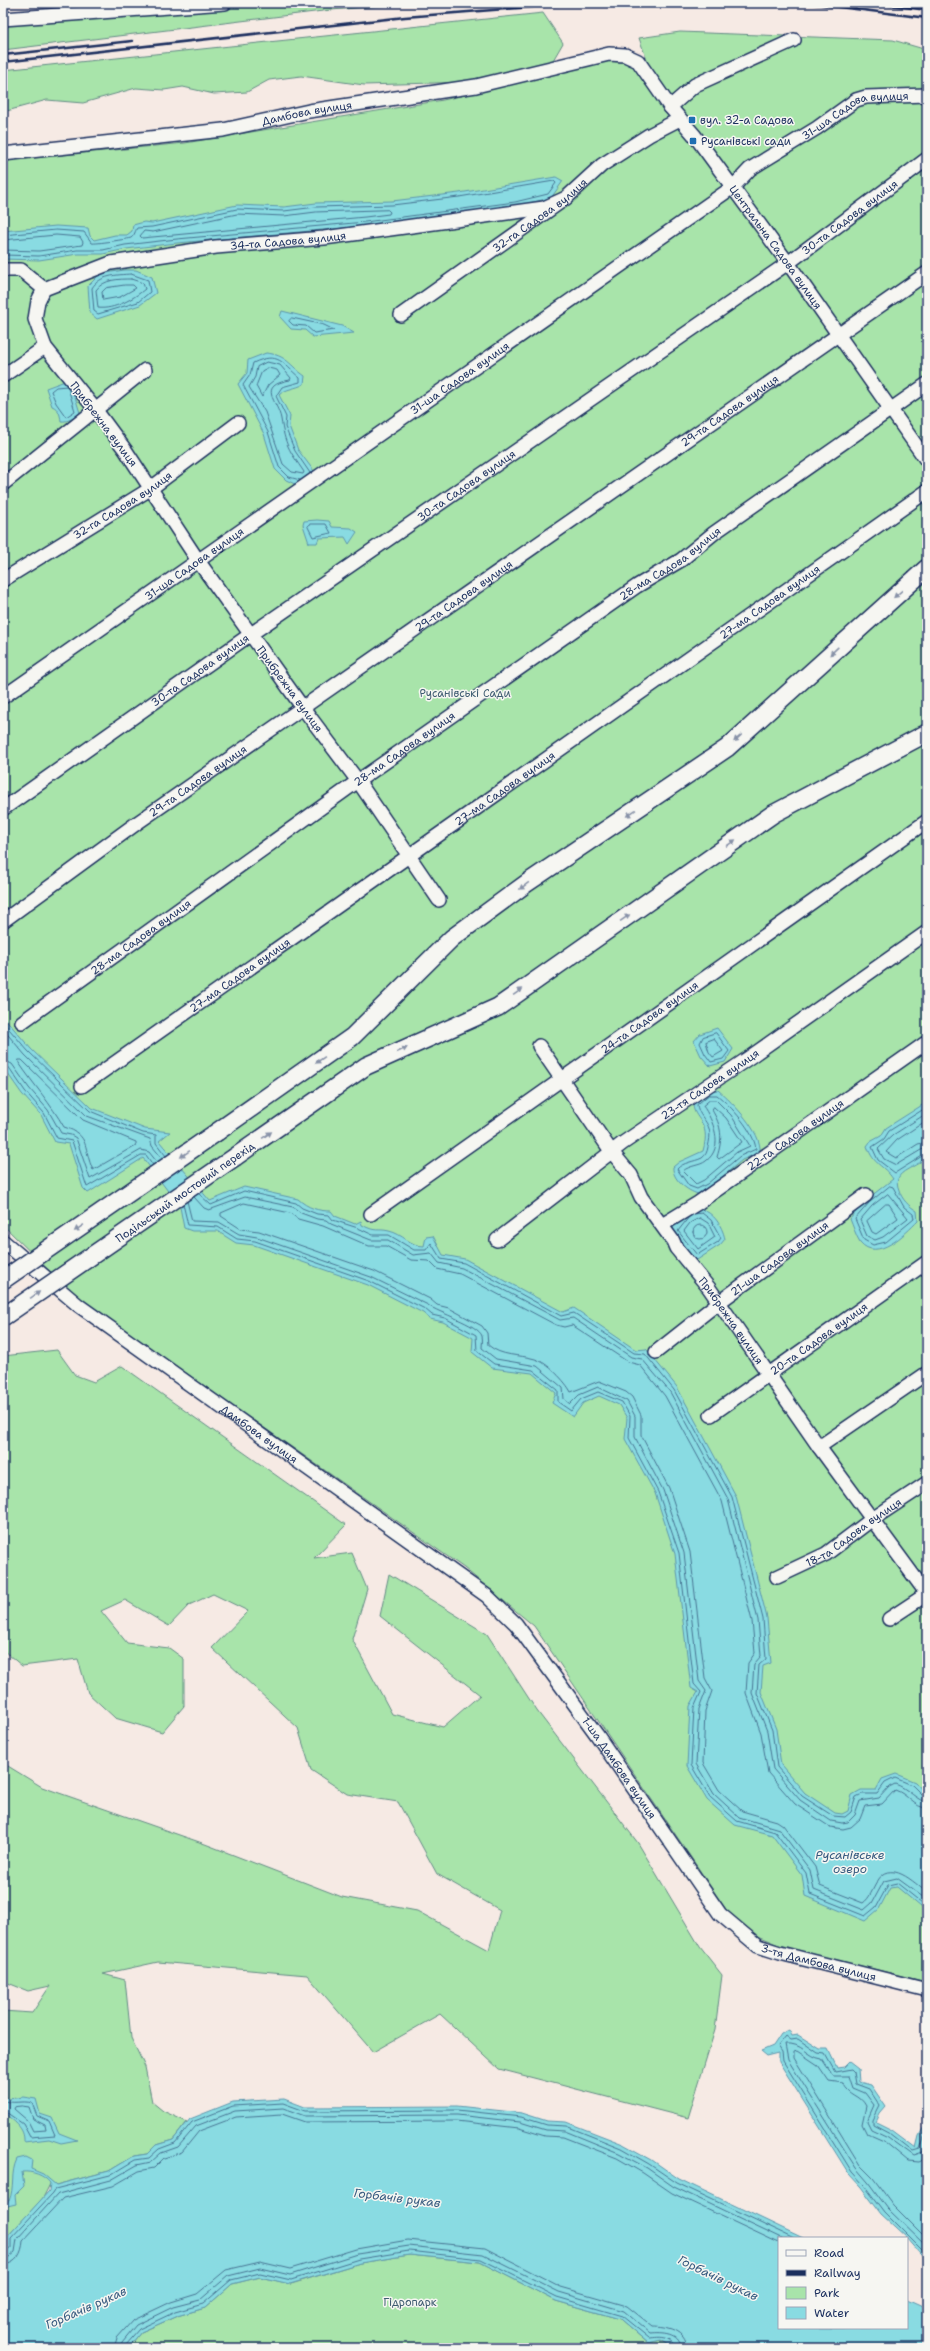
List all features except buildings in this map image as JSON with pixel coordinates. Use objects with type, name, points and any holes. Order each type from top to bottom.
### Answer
[{"type":"main road","points":[[3,1280],[218,1132],[352,1037],[452,938],[528,883],[727,748],[927,568]]},
{"type":"main road","name":"Подільський мостовий перехід","points":[[3,1317],[366,1066],[498,1006],[773,814],[927,733]]},
{"type":"street","points":[[3,18],[225,3]]},
{"type":"street","points":[[670,107],[695,85],[794,40]]},
{"type":"street","name":"Центральна Садова вулиця","points":[[609,54],[625,55],[638,61],[670,107],[733,187],[788,263],[927,461]]},
{"type":"street","name":"Дамбова вулиця","points":[[3,154],[223,130],[309,111],[476,86],[609,54]]},
{"type":"street","name":"31-ша Садова вулиця","points":[[3,697],[199,562],[733,187],[750,169],[818,128],[856,100],[866,97],[927,95]]},
{"type":"street","name":"32-га Садова вулиця","points":[[401,315],[566,198],[602,164],[649,135],[680,119]]},
{"type":"street","name":"30-та Садова вулиця","points":[[3,809],[251,634],[788,263],[927,159]]},
{"type":"street","name":"34-та Садова вулиця","points":[[44,289],[111,263],[216,247],[324,238],[544,208],[566,198]]},
{"type":"street","points":[[3,270],[21,270],[44,289]]},
{"type":"street","name":"29-та Садова вулиця","points":[[3,921],[137,823],[839,336],[927,273]]},
{"type":"street","name":"Прибрежна вулиця","points":[[44,289],[38,301],[35,319],[45,347],[95,408],[199,562],[303,708],[358,781],[439,900]]},
{"type":"street","points":[[3,376],[45,347]]},
{"type":"street","points":[[3,484],[95,408],[145,370]]},
{"type":"street","name":"28-ма Садова вулиця","points":[[22,1022],[358,781],[637,586],[681,560],[714,533],[927,384]]},
{"type":"street","name":"32-га Садова вулиця","points":[[3,580],[150,489],[238,423]]},
{"type":"street","name":"27-ма Садова вулиця","points":[[82,1086],[927,491]]},
{"type":"street","name":"24-та Садова вулиця","points":[[371,1214],[562,1077],[927,821]]},
{"type":"street","name":"23-тя Садова вулиця","points":[[497,1240],[611,1151],[750,1057],[927,932]]},
{"type":"street","name":"22-га Садова вулиця","points":[[662,1225],[698,1203],[927,1042]]},
{"type":"street","name":"Прибрежна вулиця","points":[[539,1046],[562,1077],[611,1151],[631,1175],[641,1197],[673,1241],[676,1248],[700,1276],[871,1520],[927,1594]]},
{"type":"street","name":"21-ша Садова вулиця","points":[[656,1352],[718,1303],[866,1195]]},
{"type":"street","name":"Дамбова вулиця","points":[[3,1241],[78,1305],[487,1596],[516,1624]]},
{"type":"street","name":"20-та Садова вулиця","points":[[711,1416],[927,1262]]},
{"type":"street","points":[[819,1447],[927,1373]]},
{"type":"street","name":"18-та Садова вулиця","points":[[777,1577],[826,1554],[871,1520],[927,1483]]},
{"type":"street","points":[[890,1620],[927,1594]]},
{"type":"street","name":"1-ша Дамбова вулиця","points":[[516,1624],[597,1735],[720,1914]]},
{"type":"street","name":"3-тя Дамбова вулиця","points":[[720,1914],[758,1946],[927,1990]]},
{"type":"green space","points":[[285,3],[419,3],[331,10],[3,50],[3,23],[146,15]]},
{"type":"green space","points":[[543,13],[563,43],[552,62],[469,82],[364,85],[301,76],[269,80],[247,92],[214,94],[183,87],[164,90],[136,88],[83,103],[47,100],[3,112],[3,70]]},
{"type":"green space","name":"Русанівські Сади","points":[[680,32],[893,40],[927,50],[927,1982],[786,1948],[755,1935],[732,1918],[534,1626],[464,1568],[72,1293],[3,1225],[3,161],[185,143],[443,100],[608,61],[632,63],[637,69],[648,63],[639,38]]},
{"type":"green space","points":[[57,1350],[75,1375],[94,1382],[122,1366],[346,1525],[314,1558],[352,1553],[367,1589],[352,1639],[392,1714],[443,1727],[480,1695],[380,1616],[389,1574],[487,1634],[537,1711],[638,1843],[700,1947],[722,1975],[715,2030],[688,2118],[499,2069],[440,2014],[373,2052],[307,1975],[158,1962],[103,1974],[125,1980],[131,2038],[145,2067],[152,2102],[163,2111],[187,2122],[173,2140],[156,2145],[147,2154],[134,2156],[109,2171],[56,2185],[51,2182],[43,2198],[7,2237],[8,2246],[3,2251],[3,2011],[32,2013],[50,1986],[28,1991],[3,1981],[3,1763],[42,1787],[205,1844],[342,1897],[417,1911],[489,1950],[500,1910],[437,1874],[398,1802],[347,1794],[311,1770],[298,1728],[212,1648],[248,1611],[213,1594],[189,1605],[169,1626],[125,1600],[101,1611],[127,1643],[169,1648],[184,1659],[184,1706],[162,1732],[115,1718],[88,1693],[78,1659],[22,1666],[3,1650],[3,1356]]},
{"type":"green space","name":"Гідропарк","points":[[409,2255],[480,2262],[556,2301],[620,2319],[648,2343],[661,2340],[674,2348],[128,2348],[141,2332],[177,2316],[205,2308],[232,2284],[260,2277],[291,2284],[360,2263]]},
{"type":"water","points":[[556,177],[563,181],[551,198],[516,206],[366,226],[177,243],[126,249],[103,254],[78,254],[39,260],[3,259],[3,231],[56,226],[88,228],[90,236],[94,240],[115,235],[127,235],[132,231],[133,225],[144,222],[152,223],[237,205],[284,207],[316,203],[392,201],[459,193]]},
{"type":"water","points":[[124,270],[136,270],[152,277],[156,293],[140,305],[97,319],[90,313],[88,286],[100,274]]},
{"type":"water","points":[[282,311],[342,326],[354,333],[313,337],[305,330],[291,329],[280,317]]},
{"type":"water","points":[[266,353],[283,358],[305,376],[304,384],[285,391],[279,395],[290,416],[289,426],[298,450],[317,475],[297,485],[286,480],[275,469],[264,434],[238,384],[247,373],[248,360]]},
{"type":"water","points":[[65,381],[71,384],[81,416],[66,421],[61,421],[59,412],[52,406],[46,388]]},
{"type":"water","points":[[304,521],[329,521],[332,527],[351,528],[357,532],[349,544],[345,537],[319,538],[317,543],[309,543],[303,525]]},
{"type":"water","name":"Русанівське озеро","points":[[3,1016],[31,1049],[92,1108],[145,1129],[170,1132],[159,1141],[210,1201],[244,1187],[298,1199],[313,1208],[331,1211],[335,1216],[355,1224],[361,1221],[362,1225],[371,1229],[385,1230],[394,1233],[415,1244],[424,1246],[426,1237],[433,1236],[443,1255],[465,1259],[563,1312],[574,1308],[636,1350],[646,1349],[677,1387],[736,1496],[767,1618],[771,1663],[763,1666],[761,1692],[776,1729],[781,1765],[805,1793],[835,1813],[842,1814],[848,1811],[852,1795],[861,1790],[876,1790],[882,1779],[896,1774],[915,1782],[927,1795],[927,1912],[897,1887],[890,1888],[879,1909],[865,1921],[805,1896],[802,1875],[772,1835],[735,1825],[707,1800],[687,1766],[690,1706],[698,1692],[691,1688],[675,1554],[655,1493],[625,1439],[627,1418],[619,1405],[599,1396],[583,1403],[573,1417],[552,1403],[556,1393],[532,1373],[492,1368],[472,1352],[473,1338],[443,1322],[430,1319],[423,1313],[368,1285],[254,1245],[236,1243],[217,1231],[192,1231],[184,1228],[180,1207],[143,1158],[88,1193],[83,1188],[69,1144],[55,1142],[41,1115],[22,1094],[3,1067]]},
{"type":"water","points":[[717,1028],[733,1049],[725,1062],[710,1066],[701,1056],[694,1041],[700,1034]]},
{"type":"water","points":[[718,1090],[731,1102],[752,1127],[759,1144],[760,1152],[742,1160],[709,1188],[698,1194],[681,1184],[675,1176],[673,1167],[679,1162],[703,1151],[705,1140],[704,1126],[695,1113],[693,1102],[708,1091]]},
{"type":"water","points":[[927,1102],[927,1154],[918,1163],[902,1173],[897,1183],[900,1194],[904,1200],[917,1211],[918,1221],[891,1244],[883,1248],[867,1248],[860,1242],[850,1219],[866,1200],[893,1179],[876,1161],[867,1146],[870,1142],[881,1136],[886,1128]]},
{"type":"water","points":[[696,1209],[707,1212],[719,1223],[725,1239],[720,1245],[697,1260],[693,1258],[682,1246],[673,1227],[684,1216]]},
{"type":"water","points":[[789,2030],[792,2036],[798,2035],[820,2049],[828,2049],[837,2068],[844,2067],[849,2062],[858,2069],[859,2082],[871,2085],[886,2107],[876,2122],[892,2130],[916,2148],[919,2136],[927,2121],[927,2261],[908,2239],[908,2237],[906,2237],[882,2215],[849,2174],[779,2062],[779,2053],[767,2056],[761,2051],[773,2046],[781,2034]]},
{"type":"water","points":[[3,2095],[9,2099],[23,2097],[36,2099],[40,2114],[52,2118],[59,2133],[77,2140],[61,2143],[49,2139],[24,2142],[23,2132],[14,2121],[3,2112]]},
{"type":"water","name":"Горбачів рукав","points":[[284,2099],[305,2107],[457,2106],[522,2113],[547,2121],[566,2122],[623,2144],[652,2160],[679,2179],[801,2237],[778,2237],[778,2329],[908,2329],[908,2300],[927,2309],[927,2348],[674,2348],[661,2340],[648,2343],[620,2319],[556,2301],[480,2262],[409,2255],[360,2263],[290,2284],[260,2277],[232,2284],[205,2308],[177,2316],[141,2332],[128,2348],[3,2348],[3,2251],[8,2246],[7,2237],[49,2191],[50,2183],[38,2174],[22,2172],[24,2186],[15,2195],[16,2204],[3,2207],[3,2201],[9,2201],[11,2196],[14,2170],[17,2159],[26,2157],[32,2160],[31,2169],[43,2174],[56,2185],[109,2171],[134,2156],[147,2154],[156,2145],[173,2140],[190,2119],[233,2102]]},
{"type":"railway","points":[[3,62],[405,17],[582,3]]},
{"type":"railway","points":[[807,3],[927,18]]},
{"type":"railway","points":[[873,3],[927,10]]},
{"type":"railway","points":[[3,55],[132,41]]},
{"type":"place","name":"вул. 32-а Садова","points":[[692,120]]},
{"type":"place","name":"Русанівські сади","points":[[693,141]]}]
